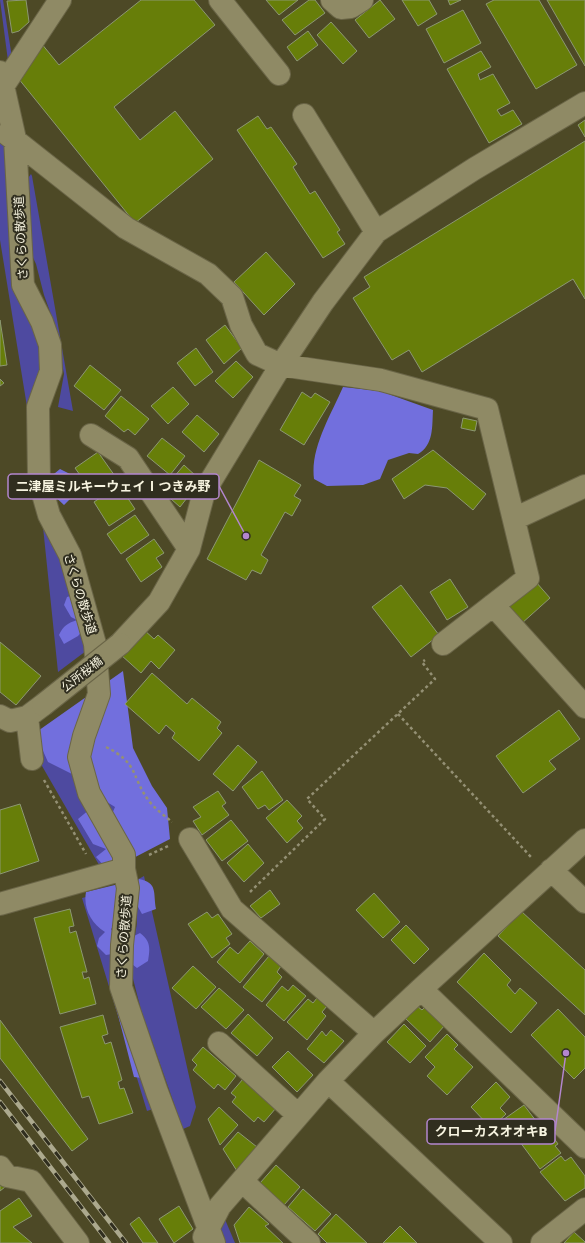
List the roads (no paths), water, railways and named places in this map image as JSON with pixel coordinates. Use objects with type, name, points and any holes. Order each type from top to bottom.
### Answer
[{"type":"street","points":[[1,83],[60,0]]},
{"type":"street","points":[[220,0],[279,74]]},
{"type":"street","points":[[332,0],[341,8],[352,7],[362,0]]},
{"type":"street","name":"さくらの散歩道","points":[[1,83],[8,134],[23,285],[42,322],[50,345],[51,371],[38,407],[39,480],[49,515],[70,555],[95,644],[99,694],[84,736],[79,757],[89,793],[124,855],[124,868],[128,888],[122,945],[121,987],[208,1238]]},
{"type":"street","points":[[304,115],[376,232],[474,169],[585,103]]},
{"type":"street","points":[[8,134],[126,228],[208,274],[232,297],[241,325],[257,354],[281,365],[381,380],[487,409],[528,578],[443,644]]},
{"type":"street","name":"公所桜橋","points":[[35,711],[120,644],[159,602],[189,549],[204,492],[281,365],[323,302],[376,232]]},
{"type":"street","points":[[91,435],[134,451],[189,549]]},
{"type":"street","points":[[514,519],[585,486]]},
{"type":"street","points":[[493,605],[585,707]]},
{"type":"street","points":[[0,716],[10,721],[35,711],[32,759]]},
{"type":"street","points":[[190,839],[232,909],[374,1033]]},
{"type":"street","points":[[208,1238],[220,1206],[328,1081],[374,1033],[585,840]]},
{"type":"street","points":[[0,904],[96,871],[124,868]]},
{"type":"street","points":[[551,870],[585,902]]},
{"type":"street","points":[[421,989],[585,1147]]},
{"type":"street","points":[[219,1043],[298,1115]]},
{"type":"street","points":[[328,1081],[501,1243]]},
{"type":"street","points":[[0,1166],[7,1176],[31,1181],[78,1243]]},
{"type":"street","points":[[242,1181],[309,1243]]},
{"type":"street","points":[[542,1243],[585,1209]]},
{"type":"railway","points":[[0,1081],[126,1243]]},
{"type":"railway","points":[[0,1102],[109,1243]]},
{"type":"place","name":"二津屋ミルキーウェイⅠつきみ野","points":[[246,536]]},
{"type":"place","name":"クローカスオオキB","points":[[566,1053]]}]
